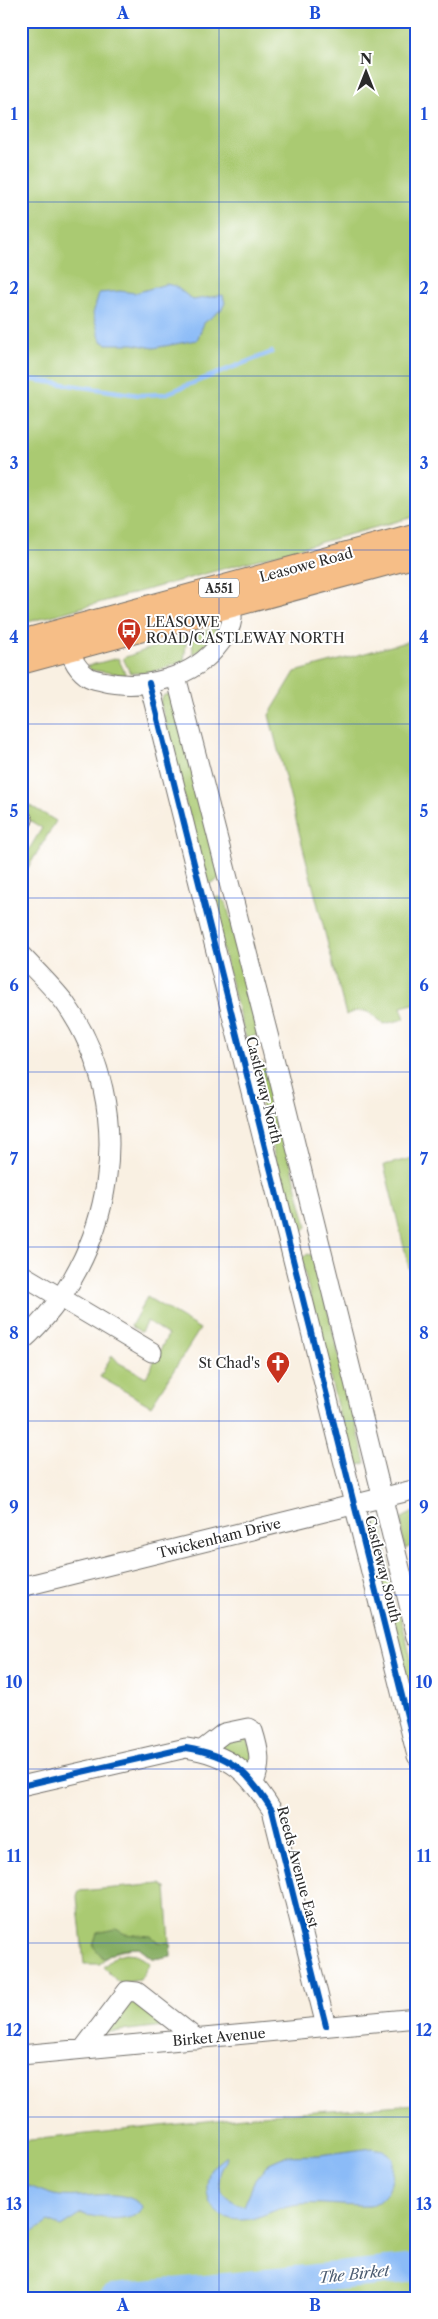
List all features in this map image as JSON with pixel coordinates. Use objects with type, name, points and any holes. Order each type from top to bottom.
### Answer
[{"type":"main road","name":"Leasowe Road","points":[[21,662],[67,640],[227,596],[417,535]]},
{"type":"main road","name":"Leasowe Road","points":[[227,596],[417,554]]},
{"type":"main road","name":"Leasowe Road","points":[[21,642],[67,640]]},
{"type":"street","points":[[67,640],[74,663],[88,677],[110,683],[149,683],[176,676],[213,653],[228,633],[232,618],[227,596]]},
{"type":"street","name":"Castleway North","points":[[176,676],[270,1042],[318,1244],[382,1497]]},
{"type":"street","name":"Castleway North","points":[[149,683],[354,1504]]},
{"type":"street","points":[[202,895],[230,888]]},
{"type":"street","points":[[21,955],[65,1004],[84,1038],[98,1071],[106,1108],[110,1146],[105,1192],[93,1237],[80,1268],[62,1299],[37,1328],[21,1342]]},
{"type":"street","points":[[241,1049],[270,1042]]},
{"type":"street","points":[[292,1250],[318,1244]]},
{"type":"street","points":[[21,1274],[152,1352]]},
{"type":"street","name":"Twickenham Drive","points":[[21,1587],[417,1489]]},
{"type":"street","name":"Castleway South","points":[[382,1497],[417,1637]]},
{"type":"street","name":"Castleway South","points":[[354,1504],[411,1703],[417,1756]]},
{"type":"street","points":[[202,1750],[224,1733],[248,1728],[253,1731],[260,1754],[259,1770],[254,1782]]},
{"type":"street","name":"Reeds Avenue East","points":[[21,1786],[186,1748],[209,1751],[232,1763],[254,1782],[272,1810],[326,2026]]},
{"type":"street","points":[[83,2049],[127,1991],[137,1992],[197,2039]]},
{"type":"street","name":"Birket Avenue","points":[[21,2055],[417,2018]]},
{"type":"green space","points":[[21,21],[417,21],[417,516],[21,624]]},
{"type":"green space","points":[[218,628],[217,636],[193,655],[192,634]]},
{"type":"green space","points":[[187,635],[184,661],[150,673],[130,673],[123,658]]},
{"type":"green space","points":[[417,639],[417,1003],[401,1007],[405,1019],[384,1024],[367,1012],[358,1011],[346,1015],[269,715],[295,672]]},
{"type":"green space","points":[[118,658],[126,675],[91,670],[87,666]]},
{"type":"green space","points":[[170,694],[175,698],[220,877],[215,882],[209,883],[205,880],[160,701],[164,695]]},
{"type":"green space","points":[[21,800],[56,821],[26,871],[21,868],[21,847],[28,851],[42,828],[21,815]]},
{"type":"green space","points":[[220,897],[226,902],[260,1033],[250,1038],[245,1036],[211,904],[214,898]]},
{"type":"green space","points":[[262,1062],[266,1065],[307,1227],[301,1233],[293,1231],[252,1066]]},
{"type":"green space","points":[[417,1157],[417,1301],[384,1165]]},
{"type":"green space","points":[[308,1254],[314,1256],[366,1463],[352,1467],[301,1258]]},
{"type":"green space","points":[[147,1297],[200,1329],[151,1406],[100,1377],[112,1355],[119,1363],[146,1377],[168,1335],[147,1321],[141,1332],[131,1326]]},
{"type":"green space","points":[[417,1510],[417,1543],[405,1549],[402,1534],[402,1518]]},
{"type":"green space","points":[[380,1519],[384,1529],[394,1608],[401,1618],[417,1682],[414,1689],[409,1689],[365,1522]]},
{"type":"green space","points":[[237,1736],[247,1740],[254,1752],[250,1767],[220,1746]]},
{"type":"green space","points":[[161,1884],[166,1888],[171,1956],[153,1959],[139,1948],[133,1948],[113,1953],[100,1964],[84,1964],[77,1897],[79,1891]]},
{"type":"green space","points":[[116,1929],[125,1934],[151,1936],[158,1942],[170,1943],[171,1956],[153,1959],[139,1948],[120,1949],[104,1959],[93,1946],[97,1933]]},
{"type":"green space","points":[[126,1953],[136,1954],[150,1963],[140,1980],[119,1983],[103,1967],[117,1955]]},
{"type":"green space","points":[[139,2002],[164,2026],[102,2033],[124,2004]]},
{"type":"green space","points":[[417,2104],[417,2298],[21,2298],[21,2141],[272,2114]]},
{"type":"water","points":[[166,284],[175,286],[193,300],[223,295],[225,303],[222,309],[204,323],[197,340],[154,348],[133,344],[107,344],[101,341],[93,314],[99,293],[120,291],[135,293]]},
{"type":"water","points":[[372,2148],[383,2150],[393,2158],[393,2166],[392,2180],[387,2192],[383,2198],[370,2206],[301,2204],[241,2220],[230,2219],[221,2215],[210,2203],[207,2187],[211,2168],[226,2156],[219,2175],[220,2186],[225,2195],[244,2206],[255,2180],[269,2163],[285,2156],[320,2155]]},
{"type":"water","points":[[29,2186],[51,2194],[64,2196],[124,2196],[142,2206],[140,2213],[125,2218],[103,2218],[81,2214],[61,2227],[48,2222],[31,2234],[24,2224],[21,2207],[21,2189]]},
{"type":"waterway","points":[[21,378],[139,395],[165,394],[272,352]]},
{"type":"waterway","name":"The Birket","points":[[113,2298],[417,2268]]},
{"type":"cycle path","points":[[149,683],[417,1756]]},
{"type":"cycle path","points":[[21,1786],[186,1748],[215,1755],[237,1767],[255,1785],[272,1810],[326,2026]]},
{"type":"place","name":"LEASOWE ROAD/CASTLEWAY NORTH","points":[[129,651]]},
{"type":"place","name":"St Chad's","points":[[278,1384]]}]
